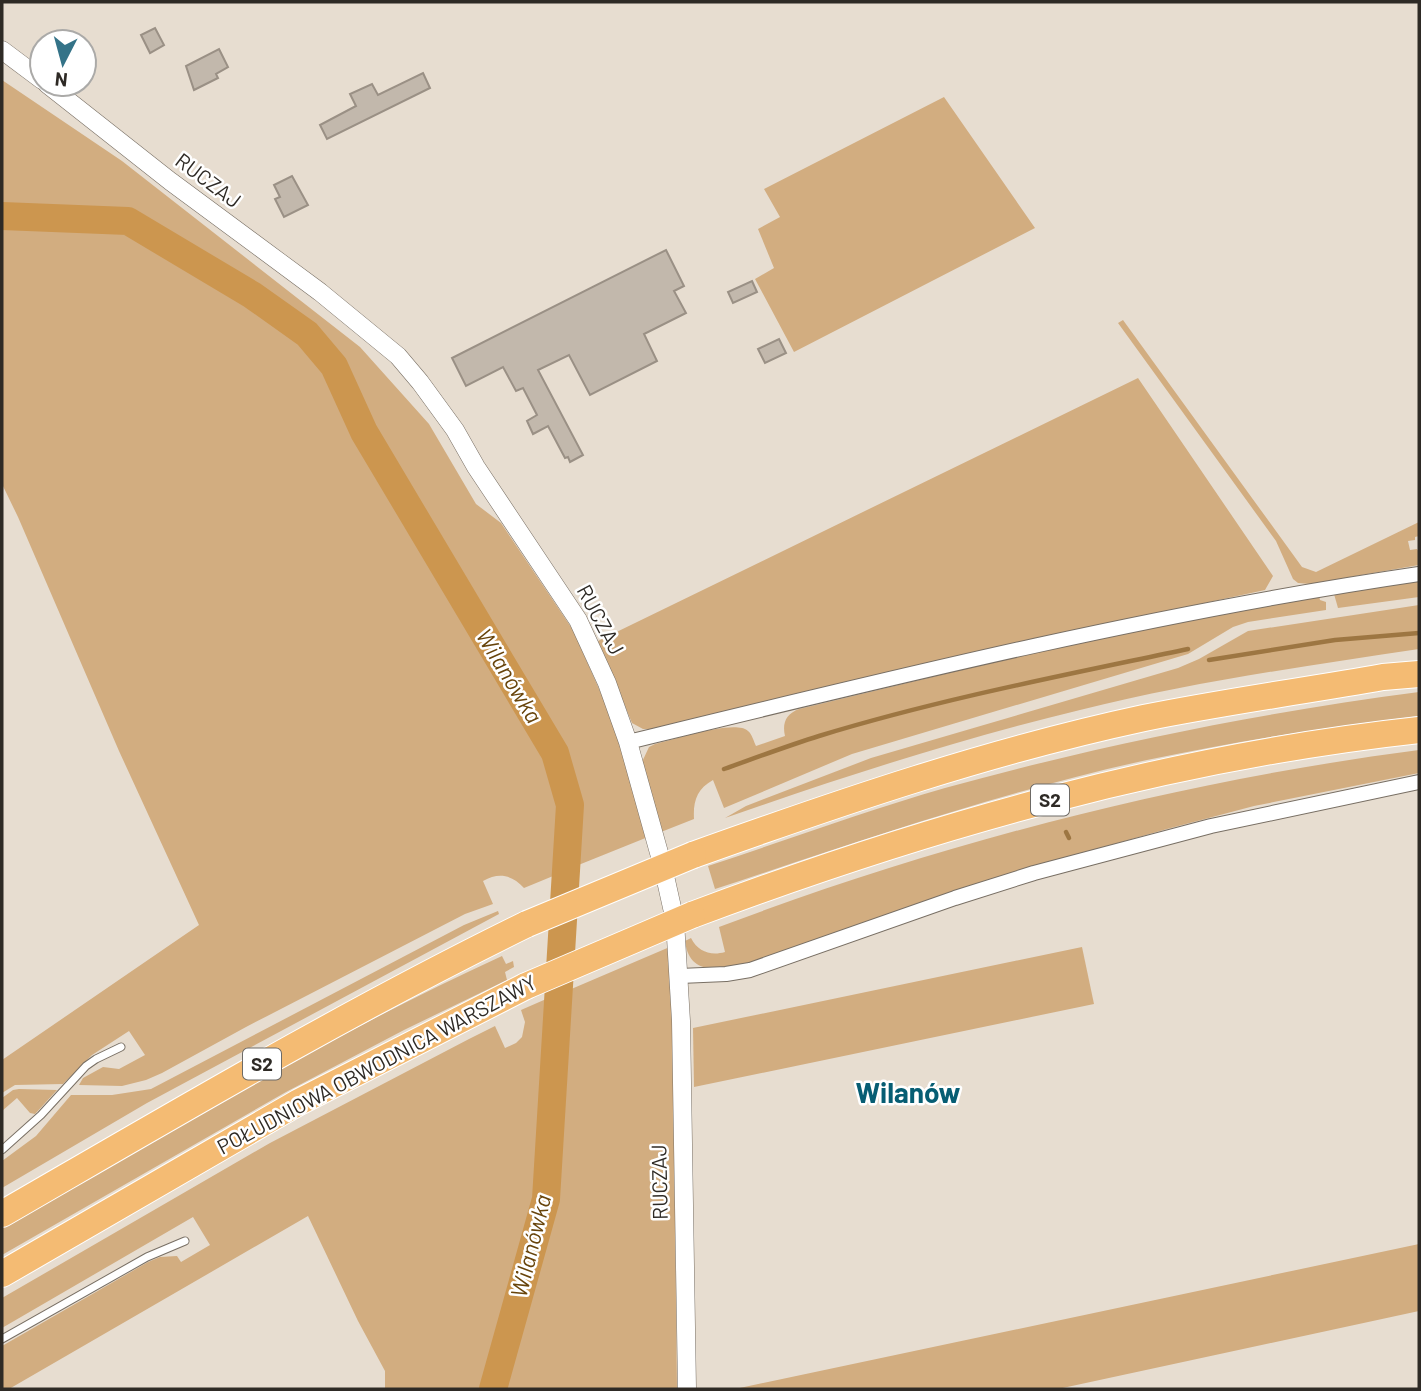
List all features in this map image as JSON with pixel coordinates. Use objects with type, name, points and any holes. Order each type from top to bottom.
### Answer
[{"type":"highway","name":"S2","points":[[2,1214],[325,1028],[437,968],[527,924],[693,855],[824,808],[937,772],[1050,741],[1144,718],[1383,677],[1419,674]]},
{"type":"highway","name":"POŁUDNIOWA OBWODNICA WARSZAWY","points":[[2,1273],[299,1102],[526,986],[692,915],[845,859],[968,821],[1067,796],[1263,753],[1419,730]]},
{"type":"street","points":[[4,53],[28,70]]},
{"type":"street","name":"RUCZAJ","points":[[65,98],[170,181],[320,292],[398,356],[455,430],[476,467],[578,620],[601,670],[628,742],[663,867],[675,922],[680,976],[687,1389]]},
{"type":"street","points":[[628,742],[1132,625],[1306,591],[1419,574]]},
{"type":"street","points":[[680,976],[750,970],[1034,873],[1211,825],[1419,782]]},
{"type":"lane","points":[[2,1150],[41,1115],[86,1066],[121,1047]]},
{"type":"lane","points":[[2,1339],[146,1257],[185,1241]]},
{"type":"shaded area","points":[[2,80],[122,161],[360,347],[429,424],[476,504],[501,523],[573,630],[622,741],[648,837],[571,868],[574,814],[573,793],[567,769],[544,721],[507,663],[496,668],[542,745],[556,777],[561,813],[558,874],[524,888],[505,876],[494,876],[483,881],[493,904],[465,914],[146,1080],[122,1086],[79,1085],[83,1078],[103,1067],[119,1069],[145,1055],[129,1031],[92,1055],[63,1084],[15,1085],[2,1093],[2,1060],[199,925],[2,484]]},
{"type":"shaded area","points":[[944,97],[1035,228],[794,352],[755,279],[774,268],[758,229],[780,217],[764,189]]},
{"type":"shaded area","points":[[1123,320],[1302,567],[1316,572],[1419,522],[1419,536],[1408,541],[1410,550],[1417,549],[1419,552],[1419,565],[1310,584],[1298,583],[1293,579],[1276,541],[1118,323]]},
{"type":"shaded area","points":[[1138,378],[1273,576],[1265,590],[1024,642],[652,729],[643,729],[632,723],[598,641]]},
{"type":"shaded area","points":[[1419,578],[1419,597],[1338,608],[1334,594]]},
{"type":"shaded area","points":[[1319,596],[1320,600],[1326,602],[1326,610],[1248,622],[1233,627],[1188,654],[852,754],[724,808],[713,780],[703,787],[697,796],[694,819],[661,832],[642,762],[649,747],[655,744],[703,731],[731,727],[748,731],[756,746],[785,736],[786,720],[799,709],[1073,643]]},
{"type":"shaded area","points":[[1419,605],[1419,649],[1207,683],[1080,710],[901,760],[725,818],[746,806],[871,758],[1178,668],[1248,631]]},
{"type":"shaded area","points":[[1419,692],[1419,716],[1249,741],[1092,773],[929,819],[715,889],[708,866],[915,797],[1004,772],[1240,720]]},
{"type":"shaded area","points":[[1419,750],[1419,773],[1254,806],[1167,829],[991,879],[752,962],[710,968],[701,966],[688,953],[685,941],[691,938],[697,947],[705,952],[725,952],[719,927],[804,896],[977,842],[1152,797],[1330,763]]},
{"type":"shaded area","points":[[498,911],[499,914],[147,1103],[2,1188],[2,1161],[36,1136],[71,1095],[112,1095],[151,1089],[464,925]]},
{"type":"shaded area","points":[[672,946],[677,1389],[385,1389],[385,1371],[308,1216],[9,1389],[2,1389],[2,1346],[148,1262],[160,1257],[177,1256],[181,1262],[210,1245],[193,1217],[2,1328],[2,1298],[270,1143],[495,1026],[505,1048],[516,1043],[522,1037],[525,1022],[521,1010],[553,996],[550,1064],[560,1060],[569,990]]},
{"type":"shaded area","points":[[1082,947],[1094,1004],[694,1087],[693,1028]]},
{"type":"shaded area","points":[[502,956],[506,964],[513,961],[514,967],[505,972],[507,980],[286,1092],[2,1255],[2,1228],[311,1052]]},
{"type":"shaded area","points":[[13,1090],[57,1090],[35,1114],[30,1113],[17,1098],[2,1111],[2,1098]]},
{"type":"shaded area","points":[[1419,1244],[1419,1311],[1058,1389],[735,1389]]},
{"type":"building","points":[[155,28],[164,45],[150,53],[141,35]]},
{"type":"building","points":[[219,49],[228,67],[216,74],[218,78],[194,90],[186,66]]},
{"type":"building","points":[[423,73],[430,88],[327,139],[320,125],[356,106],[350,94],[372,84],[378,95]]},
{"type":"building","points":[[292,176],[308,205],[284,217],[275,199],[280,197],[274,185]]},
{"type":"building","points":[[666,250],[684,286],[674,291],[686,313],[644,334],[657,361],[590,395],[569,355],[538,370],[583,455],[570,462],[568,457],[565,458],[548,426],[533,434],[527,421],[537,415],[523,388],[516,391],[503,367],[466,386],[452,358]]},
{"type":"building","points":[[752,281],[757,292],[733,303],[728,292]]},
{"type":"building","points":[[779,339],[786,353],[765,363],[758,349]]},
{"type":"waterway","name":"Wilanówka","points":[[2,216],[128,221],[252,295],[307,334],[334,366],[364,432],[555,753],[570,805],[546,1199],[493,1389]]},
{"type":"waterway","points":[[1209,660],[1335,640],[1419,633]]},
{"type":"waterway","points":[[724,769],[819,736],[910,710],[1188,649]]},
{"type":"waterway","points":[[1066,832],[1069,838]]},
{"type":"district","name":"Wilanów","points":[[908,1093]]}]
